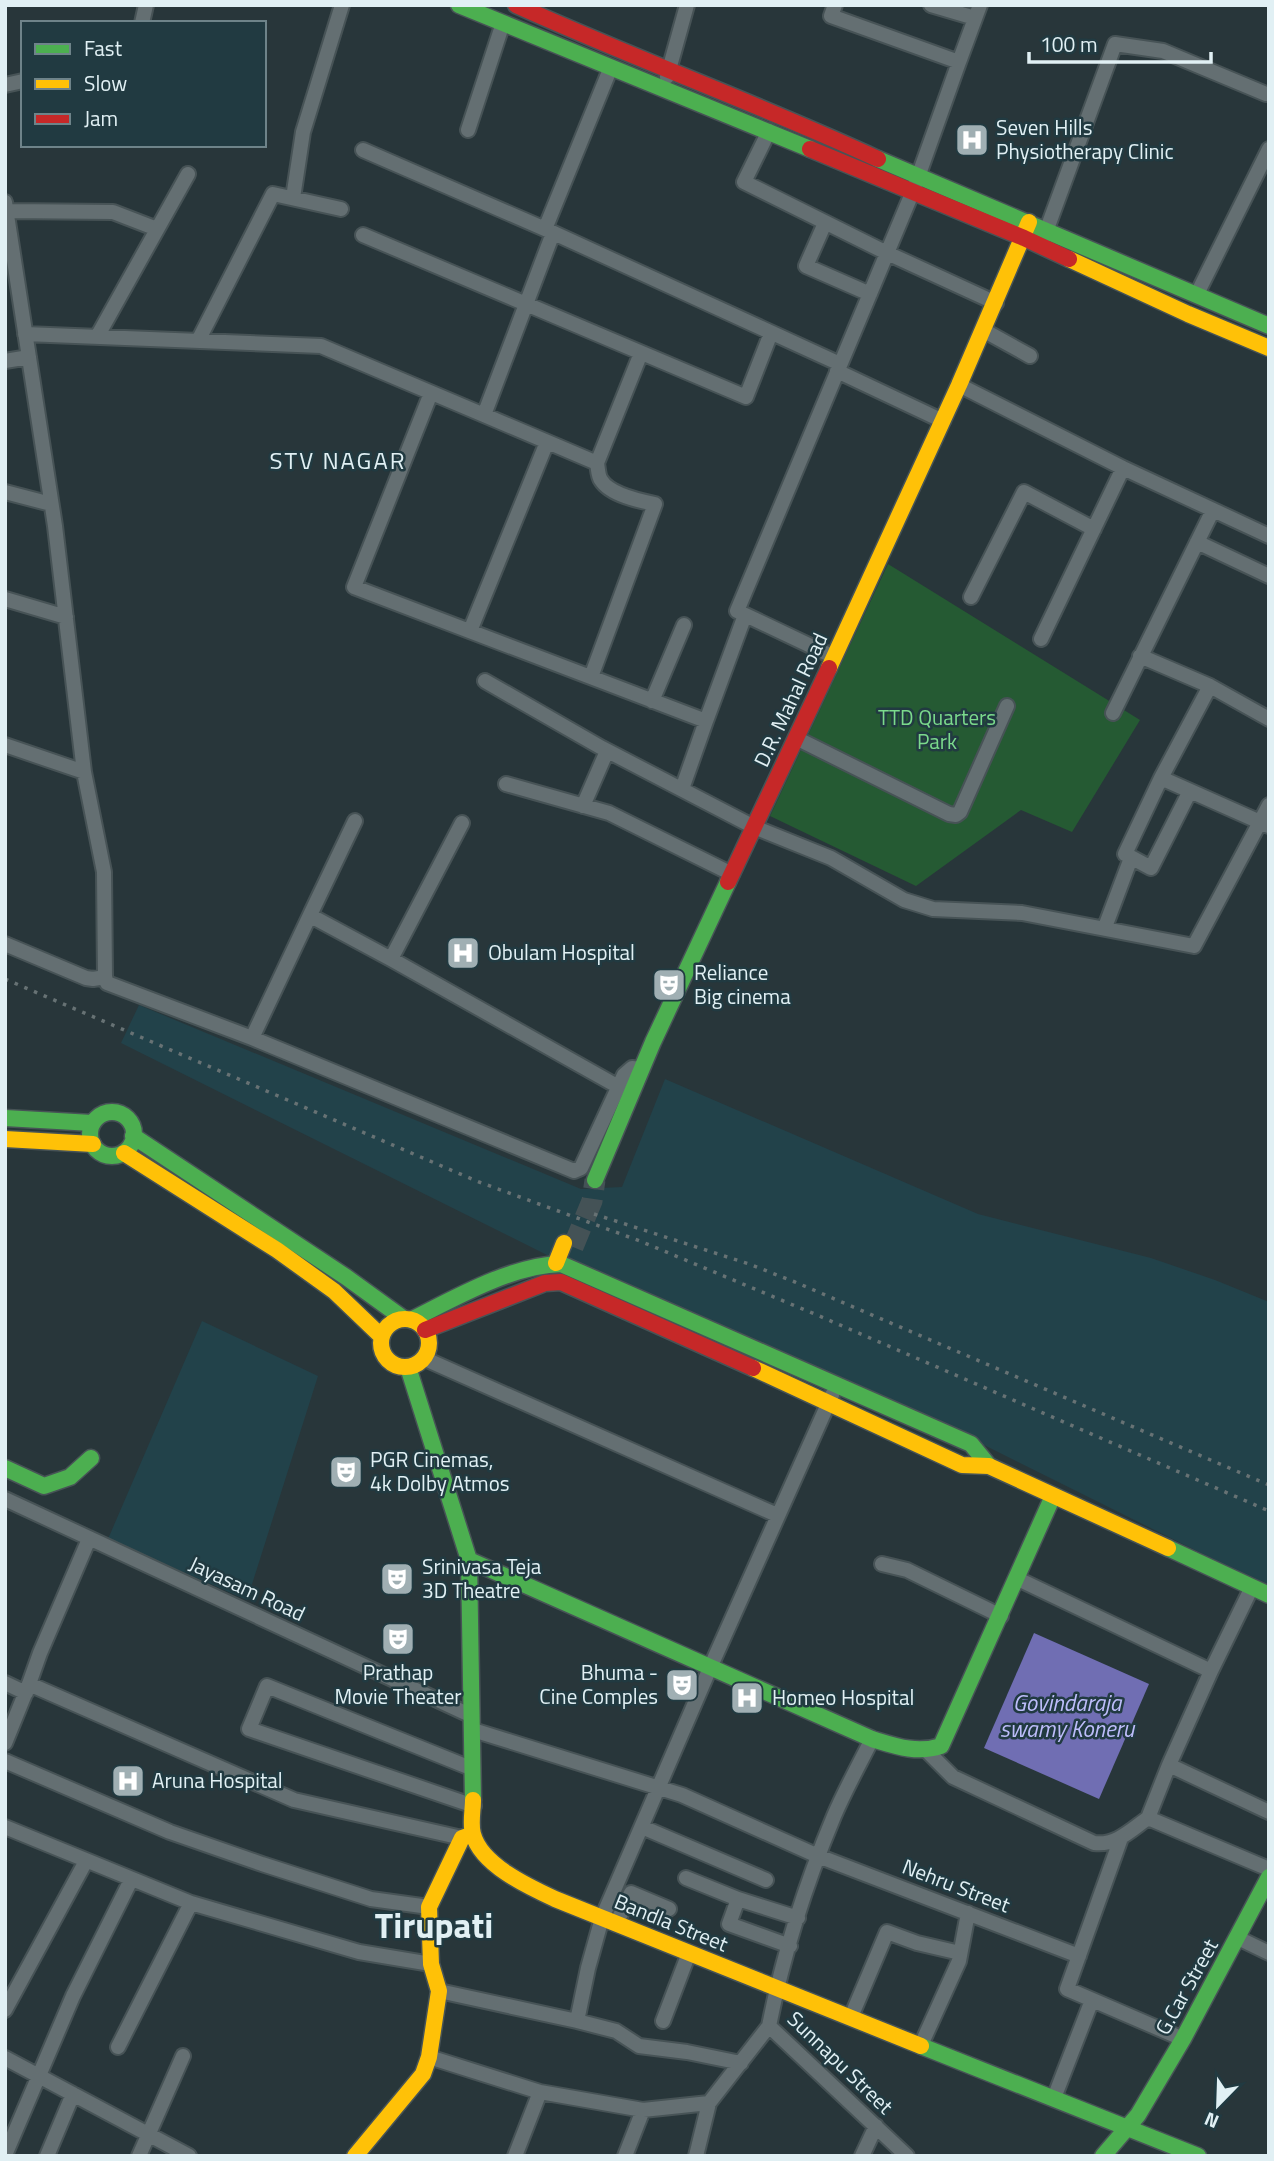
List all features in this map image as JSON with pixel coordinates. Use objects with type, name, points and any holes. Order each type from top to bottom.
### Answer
[{"type":"street","points":[[293,198],[303,132],[342,5]]},
{"type":"street","points":[[459,5],[769,131],[915,184],[1043,237],[1197,294],[1269,326]]},
{"type":"street","points":[[516,5],[572,31],[793,120],[915,184]]},
{"type":"street","points":[[663,88],[687,5]]},
{"type":"street","points":[[835,5],[831,16],[959,62]]},
{"type":"street","points":[[834,657],[737,611],[915,184],[978,12],[930,5]]},
{"type":"street","points":[[468,130],[503,23]]},
{"type":"street","points":[[1043,237],[1115,44],[1163,51],[1266,94]]},
{"type":"street","points":[[484,415],[528,304],[549,231],[611,67]]},
{"type":"street","points":[[769,131],[744,182],[887,253],[996,303]]},
{"type":"street","points":[[1197,294],[1269,149]]},
{"type":"street","points":[[363,150],[549,231],[771,333],[943,421]]},
{"type":"street","points":[[97,337],[188,174]]},
{"type":"street","points":[[198,341],[273,194],[341,209]]},
{"type":"street","points":[[157,229],[113,212],[6,206],[51,504],[84,772],[104,872],[104,977],[107,983],[252,1038],[574,1171],[581,1168],[624,1075],[632,1068],[642,1069]]},
{"type":"street","points":[[825,223],[806,266],[870,294]]},
{"type":"street","name":"D.R. Mahal Road","points":[[595,1180],[642,1069],[943,421],[1026,230]]},
{"type":"street","points":[[363,235],[746,397],[771,333]]},
{"type":"street","points":[[1043,237],[1188,314],[1269,348]]},
{"type":"street","points":[[984,330],[1030,356]]},
{"type":"street","points":[[25,334],[321,345],[597,463]]},
{"type":"street","points":[[591,677],[655,504],[632,499],[611,489],[600,480],[597,463],[641,353]]},
{"type":"street","points":[[5,361],[29,356]]},
{"type":"street","points":[[959,385],[1123,468],[1269,536]]},
{"type":"street","points":[[431,393],[354,587],[706,721]]},
{"type":"street","points":[[470,631],[547,442]]},
{"type":"street","points":[[1041,639],[1123,468]]},
{"type":"street","points":[[5,492],[51,504]]},
{"type":"street","points":[[971,597],[1024,492],[1094,529]]},
{"type":"street","points":[[1113,713],[1213,510]]},
{"type":"street","points":[[1197,542],[1269,576]]},
{"type":"street","points":[[5,599],[65,617]]},
{"type":"street","points":[[682,789],[745,615]]},
{"type":"street","points":[[652,701],[684,625]]},
{"type":"street","points":[[1140,656],[1210,686],[1269,719]]},
{"type":"street","points":[[485,681],[607,751],[754,827],[818,851],[904,900],[933,909],[1022,913],[1194,946],[1264,824],[1269,805]]},
{"type":"street","points":[[1190,791],[1151,868],[1125,854],[1161,778],[1210,686]]},
{"type":"street","points":[[796,738],[949,814],[956,815],[960,812],[1007,706]]},
{"type":"street","points":[[5,745],[84,772]]},
{"type":"street","points":[[583,806],[607,751]]},
{"type":"street","points":[[1161,778],[1264,824]]},
{"type":"street","points":[[506,784],[608,813],[732,874]]},
{"type":"street","points":[[252,1038],[355,821]]},
{"type":"street","points":[[391,959],[462,823]]},
{"type":"street","points":[[1105,928],[1131,858]]},
{"type":"street","points":[[311,913],[314,919],[391,959],[617,1086]]},
{"type":"street","points":[[5,944],[86,978],[104,977]]},
{"type":"street","points":[[381,1336],[334,1291],[277,1250],[124,1153],[106,1154],[99,1151],[90,1134],[93,1123],[100,1115],[116,1112],[129,1121],[133,1136],[408,1319],[416,1322],[425,1330],[429,1348],[423,1359],[414,1366],[396,1366],[386,1359],[381,1348],[381,1336],[393,1322],[408,1319],[536,1266],[561,1264],[971,1444],[989,1466]]},
{"type":"street","points":[[5,1118],[93,1123]]},
{"type":"street","points":[[124,1153],[133,1136]]},
{"type":"street","points":[[5,1139],[93,1144]]},
{"type":"street","points":[[561,1264],[569,1245]]},
{"type":"street","points":[[425,1330],[556,1281],[676,1332],[962,1465],[989,1466],[1269,1595]]},
{"type":"street","points":[[423,1359],[777,1515]]},
{"type":"street","points":[[355,2156],[423,2074],[429,2057],[439,1992],[431,1964],[429,1907],[468,1836],[474,1806],[469,1560],[408,1367]]},
{"type":"street","points":[[577,2021],[588,1968],[609,1921],[642,1827],[777,1515],[837,1384]]},
{"type":"street","points":[[5,1468],[44,1486],[69,1479],[91,1458]]},
{"type":"street","points":[[469,1560],[872,1740],[928,1752],[942,1746],[1054,1496]]},
{"type":"street","name":"Jayasam Road","points":[[5,1499],[473,1723],[659,1788]]},
{"type":"street","points":[[5,1743],[89,1539]]},
{"type":"street","points":[[882,1564],[907,1570],[1001,1616]]},
{"type":"street","points":[[1018,1579],[1210,1671]]},
{"type":"street","points":[[928,1752],[953,1777],[1094,1843],[1105,1844],[1121,1838],[1148,1818],[1210,1671],[1252,1587]]},
{"type":"street","points":[[5,1683],[28,1689],[294,1800],[468,1836]]},
{"type":"street","points":[[473,1769],[267,1686],[249,1729],[474,1806]]},
{"type":"street","name":"Sunnapu Street","points":[[872,1740],[835,1814],[818,1856],[776,1989],[769,2026],[907,2156]]},
{"type":"street","points":[[5,1761],[170,1832],[261,1864],[371,1899],[429,1907]]},
{"type":"street","points":[[1169,1765],[1269,1812]]},
{"type":"street","name":"Nehru Street","points":[[659,1788],[682,1795],[818,1856],[1079,1956]]},
{"type":"street","points":[[1148,1818],[1269,1869]]},
{"type":"street","points":[[642,1827],[766,1880]]},
{"type":"street","points":[[6,1830],[191,1903],[359,1952],[431,1964]]},
{"type":"street","name":"Bandla Street","points":[[468,1836],[516,1881],[776,1989],[1054,2098],[1134,2124],[1198,2156]]},
{"type":"street","points":[[1121,1838],[1067,1990],[1183,2039]]},
{"type":"street","points":[[5,2010],[86,1861]]},
{"type":"street","name":"G.Car Street","points":[[1134,2124],[1265,1894],[1269,1877]]},
{"type":"street","points":[[686,1878],[798,1919]]},
{"type":"street","points":[[5,2155],[73,1996],[131,1880]]},
{"type":"street","points":[[609,1921],[631,1893],[669,1909]]},
{"type":"street","points":[[738,1899],[729,1924],[790,1946]]},
{"type":"street","points":[[118,2048],[191,1903]]},
{"type":"street","points":[[921,2045],[959,1961],[968,1913]]},
{"type":"street","points":[[851,2017],[887,1932],[917,1943],[960,1953]]},
{"type":"street","points":[[1238,1938],[1269,1953]]},
{"type":"street","points":[[663,2021],[689,1953]]},
{"type":"street","points":[[439,1992],[615,2031],[639,2046],[741,2063]]},
{"type":"street","points":[[1054,2098],[1092,2000]]},
{"type":"street","points":[[696,2156],[709,2103],[769,2026]]},
{"type":"street","points":[[139,2156],[183,2056]]},
{"type":"street","points":[[429,2057],[540,2092],[643,2110],[709,2103]]},
{"type":"street","points":[[5,2058],[189,2156]]},
{"type":"street","points":[[515,2156],[540,2092]]},
{"type":"street","points":[[47,2156],[73,2095]]},
{"type":"street","points":[[625,2156],[643,2110]]},
{"type":"street","points":[[1103,2156],[1134,2124]]},
{"type":"street","points":[[1116,2156],[1134,2124]]},
{"type":"street","points":[[862,2156],[876,2126]]},
{"type":"shaded area","points":[[139,1005],[581,1189],[622,1187],[665,1079],[978,1214],[1151,1258],[1269,1302],[1269,1587],[984,1445],[547,1255],[121,1043]]},
{"type":"shaded area","points":[[202,1321],[318,1376],[247,1600],[108,1539]]},
{"type":"green space","name":"TTD Quarters Park","points":[[888,564],[1140,720],[1072,832],[1021,810],[916,886],[770,816]]},
{"type":"water","name":"Govindaraja swamy Koneru","points":[[1034,1633],[1149,1684],[1099,1799],[984,1748]]},
{"type":"tunnel","points":[[573,1247],[592,1201],[595,1180]]},
{"type":"railway","points":[[5,979],[479,1182],[640,1241],[817,1315],[1269,1511]]},
{"type":"railway","points":[[594,1214],[749,1264],[795,1282],[1269,1485]]},
{"type":"traffic: fast","points":[[459,5],[810,149]]},
{"type":"traffic: fast","points":[[878,159],[1269,326]]},
{"type":"traffic: fast","points":[[595,1180],[653,1042],[728,882]]},
{"type":"traffic: fast","points":[[112,1112],[127,1119],[134,1134],[127,1149],[112,1156],[97,1149],[90,1134],[97,1119],[112,1112]]},
{"type":"traffic: fast","points":[[5,1118],[92,1123]]},
{"type":"traffic: fast","points":[[133,1136],[346,1277],[404,1319]]},
{"type":"traffic: fast","points":[[411,1320],[504,1276],[561,1264],[971,1444],[989,1466]]},
{"type":"traffic: fast","points":[[408,1367],[469,1560],[473,1800]]},
{"type":"traffic: fast","points":[[5,1468],[44,1486],[70,1477],[91,1458]]},
{"type":"traffic: fast","points":[[469,1560],[872,1739],[906,1748],[923,1749],[941,1746],[1053,1496]]},
{"type":"traffic: fast","points":[[1168,1548],[1269,1595]]},
{"type":"traffic: fast","points":[[1103,2156],[1138,2115],[1183,2039],[1269,1877]]},
{"type":"traffic: fast","points":[[921,2046],[1198,2156]]},
{"type":"traffic: slow","points":[[829,668],[959,385],[1029,222]]},
{"type":"traffic: slow","points":[[1069,259],[1269,348]]},
{"type":"traffic: slow","points":[[5,1139],[93,1144]]},
{"type":"traffic: slow","points":[[124,1153],[277,1250],[334,1291],[381,1336]]},
{"type":"traffic: slow","points":[[556,1263],[564,1243]]},
{"type":"traffic: slow","points":[[405,1319],[422,1326],[429,1343],[422,1360],[405,1367],[388,1360],[381,1343],[388,1326],[405,1319]]},
{"type":"traffic: slow","points":[[753,1368],[962,1465],[989,1466],[1168,1548]]},
{"type":"traffic: slow","points":[[473,1800],[472,1830],[478,1845],[486,1856],[507,1874],[555,1899],[921,2046]]},
{"type":"traffic: slow","points":[[355,2156],[423,2074],[429,2057],[439,1991],[431,1964],[429,1907],[462,1838],[473,1834]]},
{"type":"traffic: jam","points":[[516,5],[878,159]]},
{"type":"traffic: jam","points":[[810,149],[1069,259]]},
{"type":"traffic: jam","points":[[728,882],[829,668]]},
{"type":"traffic: jam","points":[[425,1330],[545,1283],[561,1282],[753,1368]]},
{"type":"place","name":"Seven Hills Physiotherapy Clinic","points":[[972,140]]},
{"type":"place","name":"Obulam Hospital","points":[[463,953]]},
{"type":"place","name":"Reliance Big cinema","points":[[669,985]]},
{"type":"place","name":"PGR Cinemas, 4k Dolby Atmos","points":[[346,1472]]},
{"type":"place","name":"Srinivasa Teja 3D Theatre","points":[[397,1579]]},
{"type":"place","name":"Prathap Movie Theater","points":[[398,1639]]},
{"type":"place","name":"Bhuma - Cine Comples","points":[[682,1685]]},
{"type":"place","name":"Homeo Hospital","points":[[747,1698]]},
{"type":"place","name":"Aruna Hospital","points":[[128,1781]]},
{"type":"district","name":"STV NAGAR","points":[[338,461]]},
{"type":"district","name":"Tirupati","points":[[434,1926]]}]
